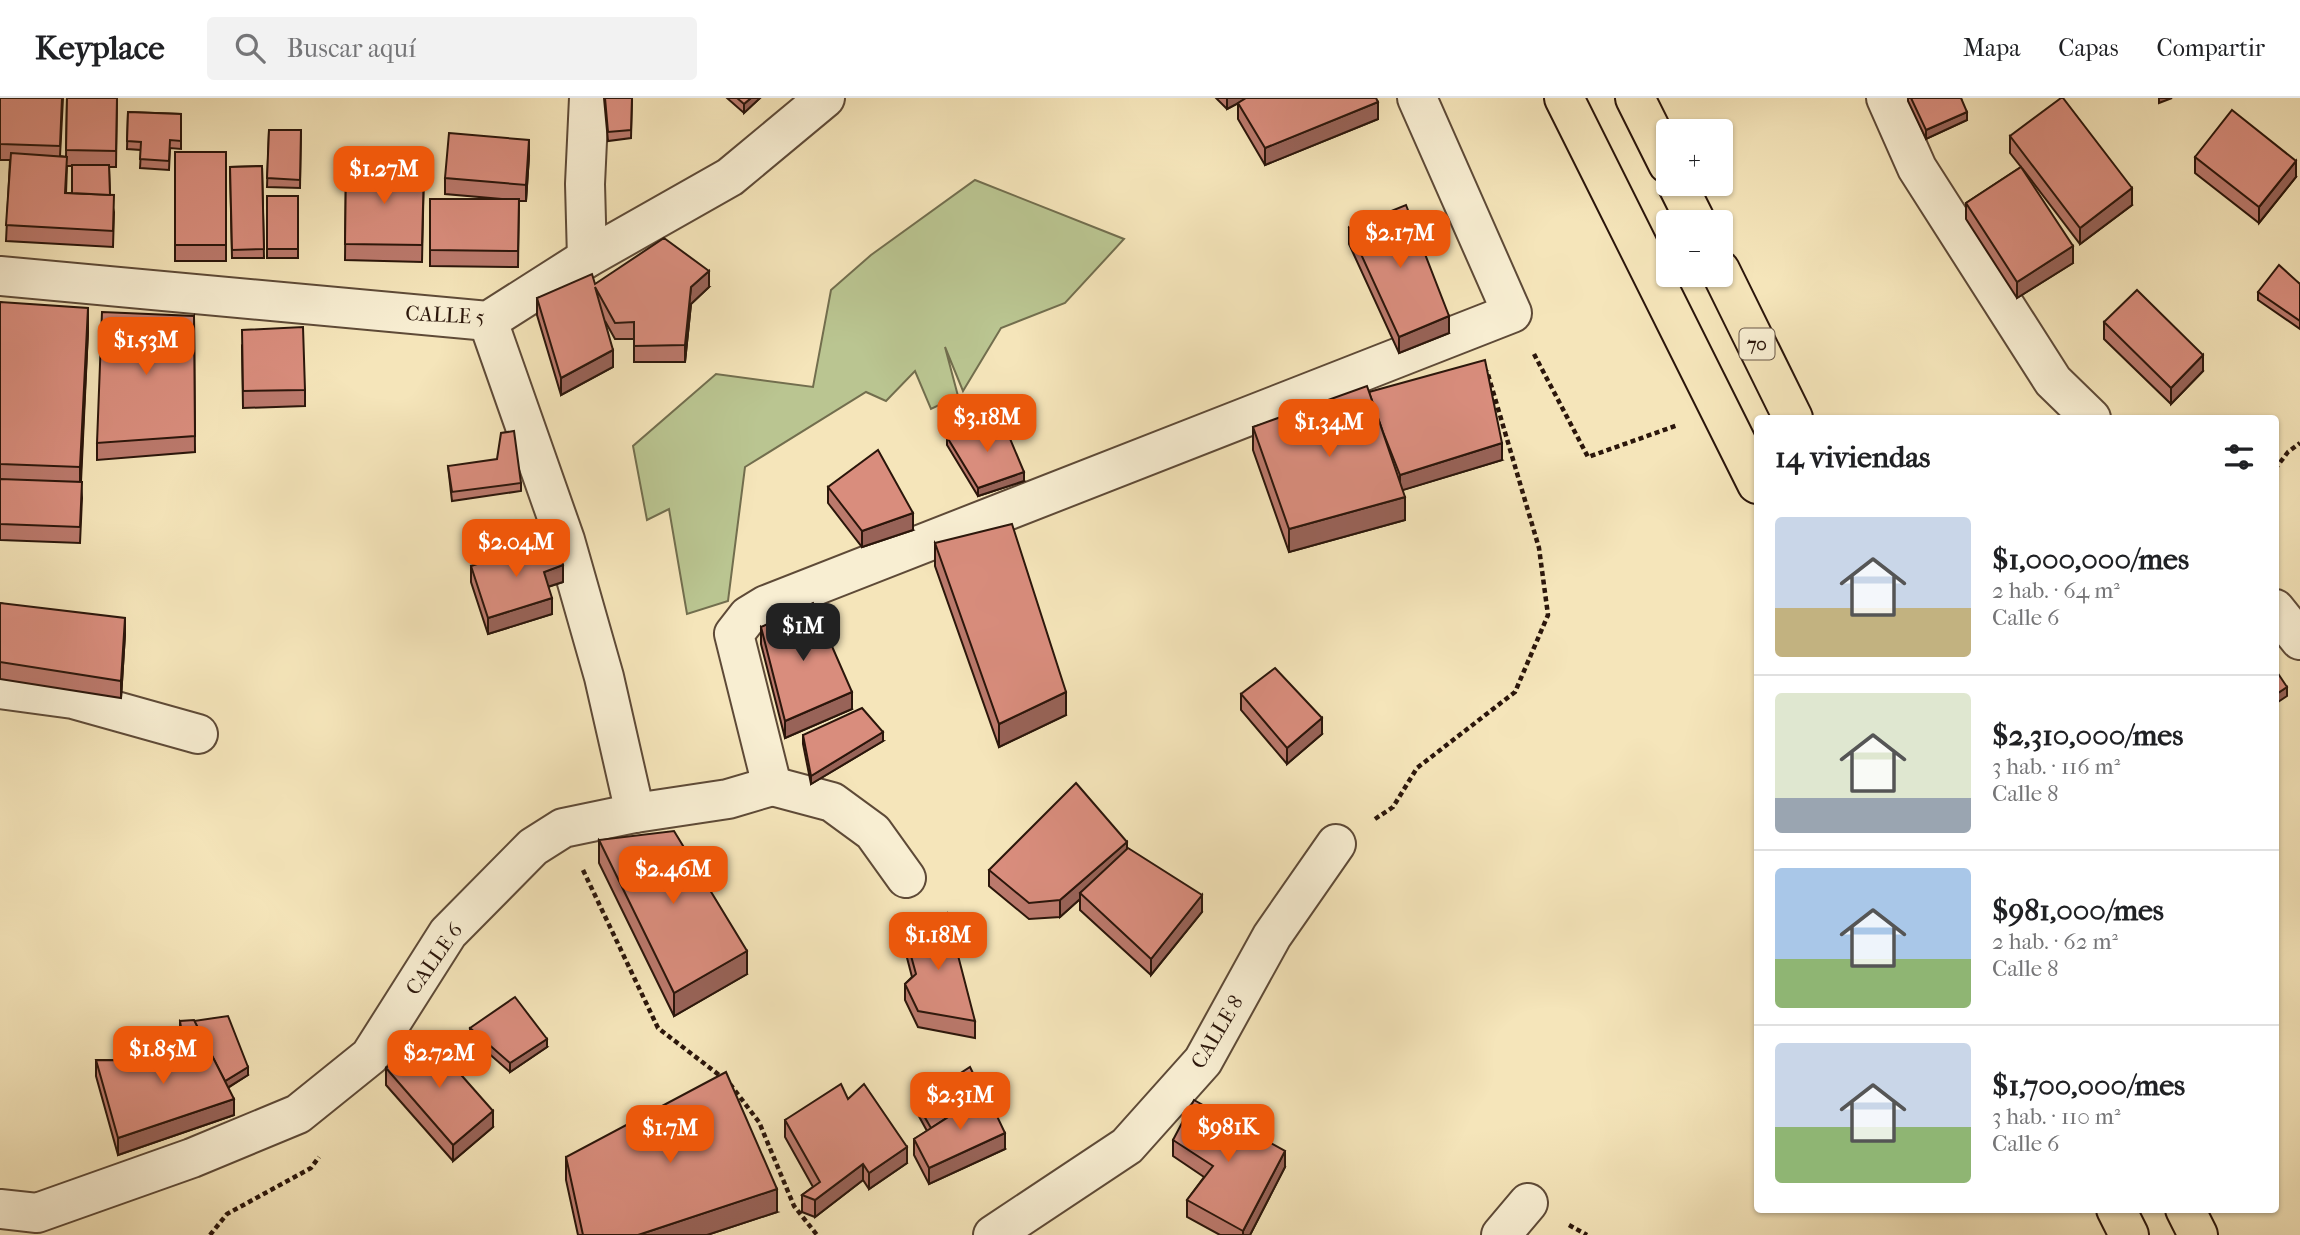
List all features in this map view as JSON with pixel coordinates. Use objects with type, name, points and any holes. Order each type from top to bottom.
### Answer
[{"type":"main road","points":[[1564,98],[1754,478]]},
{"type":"main road","points":[[1635,98],[1656,140]]},
{"type":"main road","name":"70","points":[[1728,287],[1792,415]]},
{"type":"main road","points":[[2118,1213],[2129,1235]]},
{"type":"main road","points":[[2187,1213],[2197,1235]]},
{"type":"street","points":[[587,258],[585,184],[589,98]]},
{"type":"street","name":"CALLE 5","points":[[0,276],[488,321],[587,258],[730,177],[825,98]]},
{"type":"street","points":[[906,878],[873,832],[832,802],[772,786],[734,634],[748,616],[766,605],[1512,313],[1417,98]]},
{"type":"street","points":[[1886,98],[1917,168],[2053,381],[2088,415]]},
{"type":"street","points":[[488,321],[565,540],[604,677],[635,813]]},
{"type":"street","points":[[2279,614],[2300,640]]},
{"type":"street","points":[[0,689],[74,699],[198,734]]},
{"type":"street","name":"CALLE 6","points":[[0,1209],[37,1213],[192,1158],[298,1114],[370,1056],[448,933],[533,847],[563,828],[635,813],[728,799],[772,786]]},
{"type":"street","name":"CALLE 8","points":[[993,1235],[1127,1146],[1203,1061],[1272,936],[1336,844]]},
{"type":"street","points":[[1501,1235],[1528,1203]]},
{"type":"path","points":[[1512,313],[1588,457],[1720,409]]},
{"type":"path","points":[[1336,844],[1393,807],[1418,768],[1515,692],[1548,615],[1539,548],[1474,327]]},
{"type":"path","points":[[2279,464],[2300,443]]},
{"type":"path","points":[[563,828],[658,1028],[733,1086],[759,1122],[794,1206],[817,1235]]},
{"type":"green space","points":[[975,180],[1124,239],[1065,303],[1001,328],[963,391],[945,347],[958,396],[931,409],[915,371],[886,401],[866,392],[745,467],[728,601],[687,614],[669,509],[647,520],[633,446],[716,374],[813,387],[831,290],[871,255]]},
{"type":"building","points":[[0,98],[62,98],[60,146],[0,144]]},
{"type":"building","points":[[67,98],[117,98],[116,151],[66,150]]},
{"type":"building","points":[[605,98],[632,98],[631,130],[608,132]]},
{"type":"building","points":[[737,98],[751,98],[744,104]]},
{"type":"building","points":[[1246,98],[1376,98],[1378,102],[1265,148],[1238,103]]},
{"type":"building","points":[[1911,98],[1961,98],[1967,112],[1926,130]]},
{"type":"building","points":[[2061,98],[2132,188],[2080,228],[2010,136]]},
{"type":"building","points":[[2232,110],[2296,161],[2259,207],[2195,157]]},
{"type":"building","points":[[128,112],[181,114],[181,141],[170,140],[169,161],[140,159],[141,142],[127,141]]},
{"type":"building","points":[[269,130],[301,130],[300,180],[267,178]]},
{"type":"building","points":[[449,133],[529,140],[526,185],[445,178]]},
{"type":"building","points":[[175,152],[226,152],[226,245],[175,245]]},
{"type":"building","points":[[11,153],[67,157],[65,193],[114,195],[113,231],[6,225]]},
{"type":"building","points":[[72,165],[109,165],[110,195],[72,193]]},
{"type":"building","points":[[262,166],[264,249],[232,250],[230,167]]},
{"type":"building","points":[[346,166],[424,168],[422,245],[345,244]]},
{"type":"building","points":[[2021,167],[2073,246],[2017,282],[1966,203]]},
{"type":"building","points":[[267,196],[298,196],[298,249],[267,249]]},
{"type":"building","points":[[430,199],[519,199],[518,251],[430,250]]},
{"type":"building","points":[[1406,205],[1449,316],[1399,337],[1349,228]]},
{"type":"building","points":[[664,238],[709,271],[691,287],[685,345],[634,346],[634,322],[615,323],[595,287],[613,350],[561,378],[537,298],[592,274],[595,284]]},
{"type":"building","points":[[2279,265],[2300,284],[2300,321],[2258,292]]},
{"type":"building","points":[[2137,290],[2203,355],[2171,388],[2104,322]]},
{"type":"building","points":[[0,302],[88,308],[80,467],[0,464]]},
{"type":"building","points":[[102,312],[194,316],[195,436],[97,443]]},
{"type":"building","points":[[303,327],[305,390],[243,391],[242,330]]},
{"type":"building","points":[[1485,360],[1502,443],[1400,475],[1369,392]]},
{"type":"building","points":[[1367,386],[1405,497],[1289,529],[1253,427]]},
{"type":"building","points":[[1003,422],[1024,472],[978,488],[947,437]]},
{"type":"building","points":[[514,431],[521,483],[452,492],[448,466],[497,459],[501,433]]},
{"type":"building","points":[[878,450],[913,513],[862,531],[828,487]]},
{"type":"building","points":[[0,479],[82,482],[80,527],[0,524]]},
{"type":"building","points":[[1012,524],[1066,692],[999,724],[935,543]]},
{"type":"building","points":[[554,540],[563,565],[544,572],[552,598],[488,618],[471,566]]},
{"type":"building","points":[[0,603],[125,618],[121,681],[0,662]]},
{"type":"building","points":[[813,603],[852,692],[785,721],[761,627]]},
{"type":"building","points":[[1275,668],[1322,718],[1287,748],[1241,694]]},
{"type":"building","points":[[2279,675],[2287,687],[2279,692]]},
{"type":"building","points":[[862,708],[883,732],[811,776],[803,735]]},
{"type":"building","points":[[1076,783],[1127,842],[1060,900],[1029,903],[989,870]]},
{"type":"building","points":[[674,831],[747,951],[674,993],[599,840]]},
{"type":"building","points":[[1128,848],[1202,895],[1151,959],[1080,893]]},
{"type":"building","points":[[947,913],[975,1021],[918,1011],[905,984],[916,974],[905,934]]},
{"type":"building","points":[[515,997],[547,1039],[510,1063],[470,1028]]},
{"type":"building","points":[[228,1016],[248,1067],[225,1081],[194,1021]]},
{"type":"building","points":[[194,1020],[234,1099],[118,1138],[96,1060],[186,1061],[180,1021]]},
{"type":"building","points":[[425,1034],[493,1111],[453,1145],[386,1068]]},
{"type":"building","points":[[970,1067],[983,1094],[931,1128],[916,1102]]},
{"type":"building","points":[[726,1072],[777,1189],[638,1235],[583,1235],[566,1157]]},
{"type":"building","points":[[841,1084],[848,1099],[864,1084],[907,1147],[869,1173],[863,1164],[815,1200],[802,1195],[820,1182],[785,1120]]},
{"type":"building","points":[[986,1093],[1005,1133],[929,1168],[914,1139]]},
{"type":"building","points":[[1194,1100],[1285,1151],[1243,1231],[1187,1200],[1213,1166],[1173,1140]]}]
